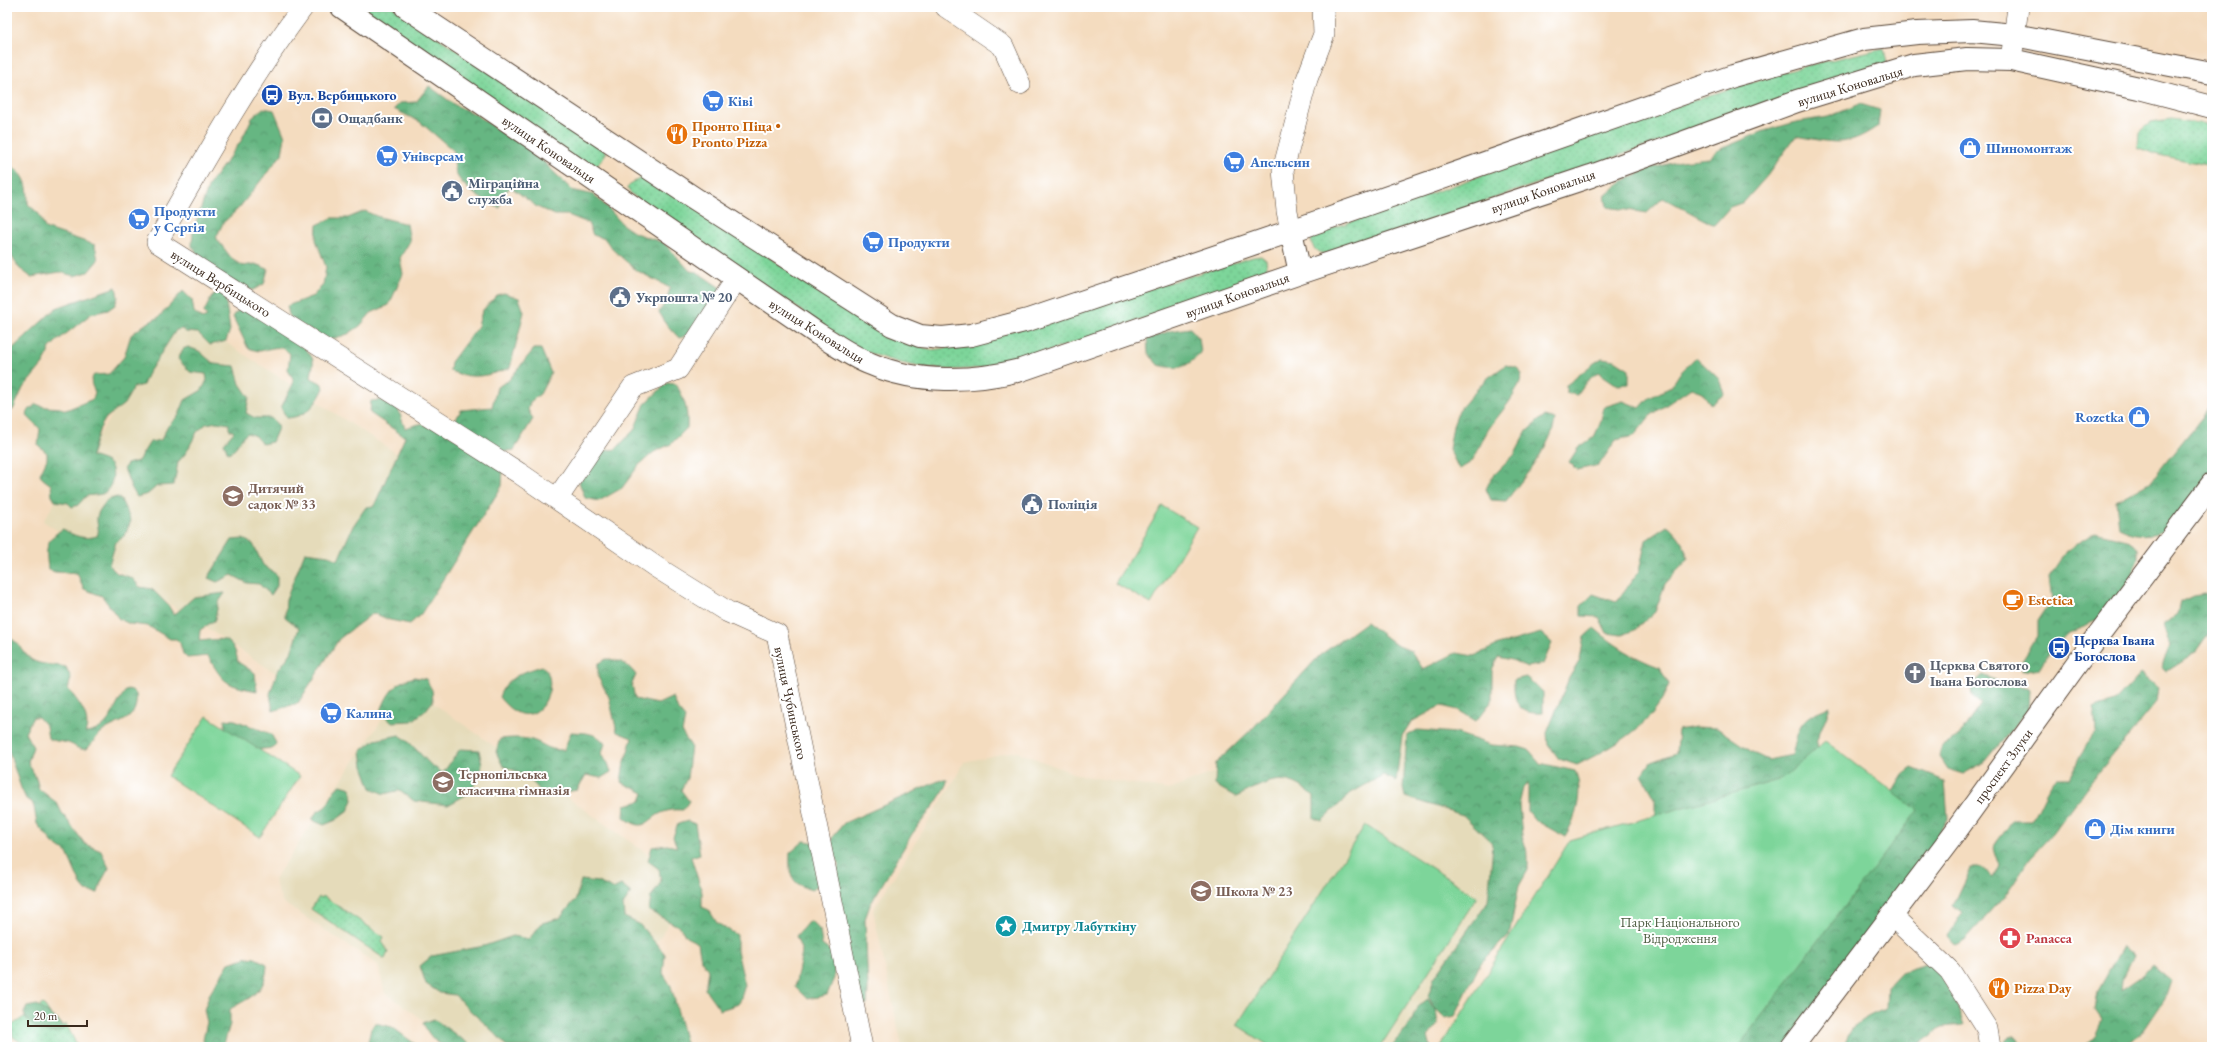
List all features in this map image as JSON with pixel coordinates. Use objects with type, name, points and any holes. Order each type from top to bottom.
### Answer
[{"type":"main road","name":"вулиця Коновальця","points":[[342,7],[818,334],[870,364],[921,377],[950,379],[996,376],[1021,370],[1300,273],[1591,176],[1797,101],[1914,65],[1967,59],[2011,60],[2139,88],[2212,107]]},
{"type":"main road","points":[[406,7],[694,198],[892,325],[920,336],[942,338],[971,335],[1028,320],[1291,231],[1733,76],[1864,39],[1917,33],[1972,31],[2014,35],[2212,73]]},
{"type":"main road","points":[[1914,65],[1917,33]]},
{"type":"main road","points":[[2139,88],[2146,60]]},
{"type":"main road","points":[[1291,231],[1300,273]]},
{"type":"main road","name":"проспект Злуки","points":[[1792,1047],[1953,835],[2083,655],[2212,484]]},
{"type":"street","name":"вулиця Вербицького","points":[[303,7],[277,43],[220,131],[157,242],[519,473]]},
{"type":"street","points":[[946,7],[1003,46],[1020,84]]},
{"type":"street","points":[[1291,231],[1286,211],[1283,170],[1307,80],[1324,34],[1323,7]]},
{"type":"street","points":[[2011,60],[2018,7]]},
{"type":"street","points":[[557,499],[633,387],[678,370],[737,278]]},
{"type":"street","name":"вулиця Чубинського","points":[[519,473],[656,567],[728,612],[777,634],[862,1047]]},
{"type":"street","points":[[1892,915],[1950,971],[1987,1029],[1990,1047]]},
{"type":"shaded area","name":"Дитячий садок № 33","points":[[179,312],[422,470],[286,680],[43,521]]},
{"type":"shaded area","name":"Тернопільська класична гімназія","points":[[406,684],[693,886],[589,1047],[463,1047],[385,993],[378,965],[282,902],[274,880]]},
{"type":"shaded area","name":"Школа № 23","points":[[1379,730],[1505,759],[1528,872],[1419,1047],[902,1047],[873,910],[954,781],[964,762],[1015,751],[1078,775],[1169,790],[1215,772]]},
{"type":"green space","points":[[354,7],[393,7],[607,152],[597,166],[587,167]]},
{"type":"green space","points":[[1884,48],[1887,64],[1331,254],[1318,252],[1314,248],[1311,241],[1313,236],[1319,233],[1703,97],[1809,65]]},
{"type":"green space","points":[[429,86],[455,105],[475,114],[508,137],[530,148],[572,190],[594,195],[623,225],[635,233],[664,243],[690,271],[697,272],[722,289],[692,334],[679,338],[667,325],[659,312],[667,300],[670,288],[636,270],[612,249],[605,239],[593,235],[588,223],[568,215],[555,215],[537,207],[511,187],[502,195],[500,208],[488,203],[463,184],[456,173],[454,165],[454,151],[420,122],[394,109],[400,103],[416,102]]},
{"type":"green space","points":[[1860,104],[1880,110],[1878,126],[1867,133],[1847,141],[1830,142],[1796,136],[1767,176],[1744,202],[1730,207],[1714,225],[1663,198],[1647,213],[1607,207],[1605,196],[1621,182],[1648,169],[1680,161],[1709,158],[1718,150],[1764,131],[1796,122],[1828,117]]},
{"type":"green space","points":[[263,108],[274,110],[285,137],[282,154],[239,208],[223,223],[216,238],[233,260],[243,266],[255,264],[268,269],[264,284],[253,290],[240,289],[201,260],[192,246],[193,231],[209,185],[241,141],[252,118]]},
{"type":"green space","points":[[2171,119],[2212,125],[2212,166],[2154,154],[2138,147],[2139,132],[2151,122]]},
{"type":"green space","points":[[7,163],[18,171],[25,180],[28,204],[39,214],[45,228],[95,245],[98,260],[88,272],[74,276],[60,272],[31,277],[19,268],[7,249]]},
{"type":"green space","points":[[644,177],[702,211],[864,322],[888,336],[931,350],[961,346],[1253,257],[1261,256],[1266,260],[1267,270],[1263,278],[1014,363],[972,369],[930,368],[890,360],[850,344],[631,194],[627,188],[633,182]]},
{"type":"green space","points":[[365,211],[376,216],[407,224],[410,241],[400,258],[403,274],[389,305],[371,313],[360,326],[348,334],[330,340],[290,319],[287,306],[313,296],[323,285],[326,267],[316,240],[317,225],[332,218],[348,218]]},
{"type":"green space","points":[[116,287],[118,297],[115,305],[108,310],[91,314],[57,341],[50,348],[44,363],[23,388],[13,410],[7,411],[7,363],[10,351],[56,308]]},
{"type":"green space","points":[[183,291],[192,300],[194,312],[202,319],[207,317],[204,312],[211,298],[215,294],[221,293],[225,296],[230,330],[226,341],[210,345],[198,333],[186,332],[182,329],[176,330],[147,375],[143,385],[134,387],[124,404],[106,418],[100,428],[91,456],[105,461],[110,465],[113,474],[109,488],[102,494],[86,496],[78,505],[72,507],[68,503],[55,501],[52,496],[51,485],[43,479],[40,474],[47,459],[47,453],[38,445],[40,429],[27,416],[28,411],[36,404],[66,410],[93,399],[95,392],[91,381],[92,377],[94,375],[109,374],[124,357],[131,335],[144,325],[159,317]]},
{"type":"green space","points":[[504,293],[519,298],[524,312],[510,368],[480,376],[458,374],[450,371],[451,362],[478,326],[482,311],[497,295]]},
{"type":"green space","points":[[242,305],[281,330],[309,353],[313,360],[311,378],[321,383],[324,388],[318,400],[305,413],[287,418],[281,408],[293,384],[293,379],[288,370],[290,354],[279,348],[260,351],[248,348],[233,317]]},
{"type":"green space","points":[[1190,328],[1199,338],[1201,353],[1186,365],[1181,367],[1177,368],[1158,365],[1148,353],[1147,339],[1170,331]]},
{"type":"green space","points":[[188,347],[199,351],[214,364],[235,366],[240,384],[249,397],[246,413],[255,418],[271,418],[279,426],[272,442],[262,444],[255,436],[248,433],[242,438],[234,449],[228,453],[224,443],[234,432],[229,429],[229,424],[217,422],[206,424],[197,432],[186,453],[178,462],[174,485],[157,486],[148,494],[137,497],[131,487],[124,468],[127,464],[138,461],[150,442],[161,440],[168,426],[179,415],[185,400],[202,390],[207,380],[206,374],[190,372],[178,359],[183,349]]},
{"type":"green space","points":[[534,349],[541,349],[551,373],[540,394],[530,402],[528,410],[533,419],[514,450],[495,453],[455,421],[461,410],[492,407],[497,387],[508,381]]},
{"type":"green space","points":[[1696,357],[1719,379],[1724,394],[1711,405],[1702,392],[1691,388],[1650,416],[1634,436],[1616,440],[1599,465],[1577,470],[1569,462],[1578,448],[1594,437],[1600,424],[1604,407],[1623,401],[1640,408],[1649,398],[1671,387],[1680,373]]},
{"type":"green space","points":[[1602,358],[1615,360],[1629,369],[1629,384],[1617,385],[1598,372],[1586,382],[1577,395],[1567,393],[1565,386],[1592,364]]},
{"type":"green space","points":[[1506,365],[1518,368],[1522,375],[1520,383],[1508,404],[1488,430],[1472,461],[1459,469],[1449,449],[1453,426],[1459,410],[1485,380]]},
{"type":"green space","points":[[667,383],[676,384],[682,395],[687,416],[687,428],[671,444],[654,452],[639,465],[622,488],[599,501],[585,498],[579,482],[601,451],[616,449],[634,430],[645,404]]},
{"type":"green space","points":[[381,400],[398,409],[405,428],[419,424],[439,428],[503,468],[502,486],[421,614],[410,624],[390,620],[373,613],[339,639],[298,703],[273,711],[270,694],[277,672],[291,653],[299,628],[285,617],[286,599],[305,552],[328,555],[338,560],[353,526],[366,507],[374,506],[405,437],[370,413],[371,401]]},
{"type":"green space","points":[[2212,405],[2212,487],[2182,518],[2172,526],[2160,532],[2148,535],[2134,533],[2119,528],[2116,501],[2150,482]]},
{"type":"green space","points":[[1544,416],[1555,419],[1549,439],[1536,462],[1506,501],[1491,500],[1486,489],[1492,477],[1515,454],[1527,431]]},
{"type":"green space","points":[[117,497],[121,500],[131,521],[124,536],[116,542],[109,565],[117,573],[132,578],[140,587],[152,589],[168,605],[174,615],[194,597],[225,593],[218,603],[215,620],[200,630],[199,641],[220,639],[230,643],[236,653],[238,662],[255,673],[257,691],[232,685],[227,682],[222,678],[208,656],[187,658],[183,654],[180,643],[176,639],[170,639],[148,626],[130,624],[119,619],[102,596],[84,589],[77,573],[54,572],[48,569],[47,551],[49,541],[52,537],[63,529],[79,537],[88,538],[97,536],[97,517],[99,512],[107,500]]},
{"type":"green space","points":[[1162,506],[1197,527],[1151,604],[1115,583]]},
{"type":"green space","points":[[1667,526],[1681,540],[1688,559],[1665,584],[1655,612],[1636,629],[1622,635],[1607,633],[1599,617],[1581,616],[1581,606],[1593,594],[1616,602],[1639,571],[1646,540]]},
{"type":"green space","points":[[2095,532],[2131,541],[2138,549],[2138,558],[2130,580],[2102,620],[2068,633],[2049,652],[2040,668],[2022,671],[2022,661],[2038,636],[2038,621],[2052,600],[2049,577],[2066,551]]},
{"type":"green space","points":[[243,539],[253,544],[263,565],[277,575],[277,586],[271,595],[259,584],[247,583],[232,575],[217,582],[208,578],[232,540]]},
{"type":"green space","points":[[2212,593],[2212,631],[2197,652],[2166,672],[2161,667],[2170,646],[2163,625],[2177,614],[2180,602],[2193,596]]},
{"type":"green space","points":[[1366,622],[1396,645],[1411,651],[1423,669],[1456,653],[1474,656],[1498,645],[1541,633],[1552,643],[1543,664],[1527,667],[1512,660],[1498,657],[1492,670],[1492,701],[1476,721],[1458,710],[1441,706],[1411,722],[1402,736],[1396,781],[1383,775],[1351,793],[1322,821],[1314,818],[1314,796],[1293,783],[1284,780],[1275,781],[1257,787],[1236,797],[1215,785],[1216,763],[1254,727],[1320,655]]},
{"type":"green space","points":[[1594,628],[1609,640],[1641,660],[1659,667],[1669,684],[1662,699],[1653,712],[1632,733],[1606,750],[1577,765],[1559,759],[1548,744],[1547,733],[1569,678],[1580,660],[1584,637]]},
{"type":"green space","points":[[7,637],[15,641],[35,662],[66,667],[71,678],[68,689],[80,704],[87,721],[85,733],[101,728],[106,723],[127,689],[132,690],[136,694],[136,703],[131,716],[102,732],[87,749],[79,748],[68,743],[48,738],[46,726],[38,717],[33,717],[25,733],[33,747],[28,762],[36,778],[39,789],[57,803],[62,813],[85,844],[101,851],[109,868],[101,882],[98,893],[86,891],[81,885],[67,853],[53,843],[37,824],[32,802],[26,799],[21,788],[7,746]]},
{"type":"green space","points":[[606,659],[616,660],[623,663],[636,675],[632,684],[635,699],[658,704],[673,697],[678,710],[685,718],[682,733],[691,746],[687,778],[681,790],[689,801],[683,810],[673,810],[660,813],[642,825],[638,825],[624,817],[625,805],[641,801],[644,793],[621,782],[623,768],[632,738],[617,732],[609,697],[598,677],[598,664]]},
{"type":"green space","points":[[542,666],[548,674],[550,684],[548,695],[543,705],[535,712],[524,715],[512,710],[499,697],[502,690],[516,676]]},
{"type":"green space","points":[[2141,673],[2159,687],[2157,702],[2094,778],[2052,834],[2030,858],[2004,897],[1962,943],[1956,946],[1947,936],[1963,912],[1953,906],[1971,868],[1982,868],[1993,878],[1999,866],[1993,848],[2012,820],[2032,820],[2056,778],[2070,778],[2085,748],[2096,732],[2094,709],[2116,700]]},
{"type":"green space","points":[[1983,675],[1998,681],[2029,689],[2028,710],[1985,762],[1963,774],[1947,769],[1939,757],[1942,746],[1957,738],[1981,704],[1972,697],[1971,686]]},
{"type":"green space","points":[[414,677],[426,679],[432,690],[433,701],[425,711],[412,721],[391,722],[381,711],[386,699],[397,685]]},
{"type":"green space","points":[[1526,677],[1543,692],[1543,713],[1528,712],[1523,710],[1516,701],[1514,680]]},
{"type":"green space","name":"Парк Національного Відродження","points":[[1830,707],[1816,742],[1818,762],[1886,803],[1903,775],[1912,768],[1945,781],[1948,819],[1930,850],[1793,1047],[1505,1047],[1655,821],[1655,798],[1642,775],[1651,762],[1676,753],[1678,730],[1694,727],[1717,728],[1755,754],[1768,760],[1792,755],[1799,729],[1802,724],[1812,715]]},
{"type":"green space","points":[[207,716],[300,776],[260,837],[167,776]]},
{"type":"green space","points":[[225,719],[235,720],[271,734],[276,743],[274,748],[253,750],[225,729]]},
{"type":"green space","points":[[1417,730],[1456,733],[1491,745],[1519,747],[1529,750],[1540,763],[1575,771],[1578,778],[1579,787],[1578,805],[1565,837],[1535,820],[1528,811],[1528,783],[1523,788],[1519,805],[1522,835],[1528,855],[1528,870],[1519,886],[1509,935],[1480,964],[1455,1016],[1445,1018],[1434,1007],[1428,996],[1434,978],[1488,901],[1493,844],[1463,815],[1405,797],[1403,788],[1407,736]]},
{"type":"green space","points":[[571,732],[594,735],[602,740],[605,744],[601,755],[608,763],[611,772],[601,778],[586,775],[577,790],[544,796],[526,777],[503,766],[496,752],[500,739],[512,738],[528,739],[550,748],[564,750]]},
{"type":"green space","points":[[399,735],[407,740],[431,765],[443,773],[460,749],[479,750],[482,765],[471,792],[448,805],[414,801],[400,790],[384,794],[371,788],[363,766],[361,751],[375,740]]},
{"type":"green space","name":"Парк Національного Відродження","points":[[1825,741],[1918,810],[1738,1047],[1441,1047],[1570,840],[1782,779]]},
{"type":"green space","points":[[941,780],[947,780],[946,787],[912,834],[870,905],[865,919],[868,989],[867,1005],[849,1001],[835,879],[839,863],[828,848],[833,836],[844,823]]},
{"type":"green space","points":[[341,785],[351,788],[353,800],[348,811],[336,820],[324,825],[312,820],[317,812],[327,805],[334,791]]},
{"type":"green space","points":[[688,821],[695,824],[700,854],[691,857],[702,892],[702,907],[709,910],[717,923],[737,935],[737,951],[745,985],[739,1004],[720,1010],[705,989],[708,970],[701,960],[698,943],[686,937],[680,927],[649,911],[651,897],[661,882],[659,869],[648,861],[652,847],[667,845],[677,847],[673,837],[678,824]]},
{"type":"green space","points":[[1365,825],[1477,897],[1380,1047],[1271,1047],[1237,1025]]},
{"type":"green space","points":[[804,841],[818,843],[824,882],[812,890],[799,885],[795,881],[792,877],[790,867],[790,853]]},
{"type":"green space","points":[[581,880],[598,882],[613,889],[621,885],[631,893],[623,905],[624,917],[639,924],[665,954],[663,973],[671,986],[686,1043],[689,1047],[507,1047],[495,1033],[455,995],[440,993],[426,984],[420,966],[432,956],[484,946],[513,936],[529,939],[542,923],[560,918],[576,899]]},
{"type":"green space","points":[[323,896],[384,937],[382,941],[388,952],[385,959],[311,909],[319,897],[321,898]]},
{"type":"green space","points":[[810,920],[820,930],[822,945],[834,954],[834,978],[827,995],[807,999],[795,987],[802,952],[796,936]]},
{"type":"green space","points":[[2123,946],[2134,956],[2122,980],[2121,990],[2143,975],[2152,965],[2171,981],[2165,999],[2142,1033],[2121,1047],[2083,1047],[2096,1034],[2102,1020],[2095,1010],[2098,991]]},
{"type":"green space","points":[[248,957],[255,958],[267,964],[266,974],[261,988],[251,997],[230,1009],[230,1024],[223,1047],[206,1047],[203,1040],[207,1022],[204,1010],[209,995],[229,963]]},
{"type":"green space","points":[[1933,962],[1954,997],[1964,1025],[1942,1027],[1920,1043],[1919,1047],[1844,1047],[1850,1033],[1860,1022],[1886,1009],[1887,987],[1901,972]]},
{"type":"green space","points":[[1428,999],[1436,1012],[1438,1024],[1428,1037],[1431,1047],[1392,1047],[1412,1020],[1418,1005]]},
{"type":"green space","points":[[43,1004],[59,1028],[66,1024],[78,1047],[28,1047],[13,1037],[11,1026]]},
{"type":"green space","points":[[37,1005],[60,1022],[64,1029],[53,1033],[41,1030],[30,1024],[24,1013],[27,1007]]},
{"type":"green space","points":[[434,1019],[473,1047],[449,1047],[438,1042],[428,1032],[423,1023]]},
{"type":"green space","points":[[375,1023],[392,1027],[419,1047],[371,1047],[368,1042],[371,1029]]},
{"type":"green space","points":[[2014,1035],[2025,1047],[2000,1047],[2009,1037]]},
{"type":"place","name":"Вул. Вербицького","points":[[272,95]]},
{"type":"place","name":"Ківі","points":[[713,101]]},
{"type":"place","name":"Ощадбанк","points":[[322,118]]},
{"type":"place","name":"Пронто Піца • Pronto Pizza","points":[[677,134]]},
{"type":"place","name":"Шиномонтаж","points":[[1970,148]]},
{"type":"place","name":"Універсам","points":[[387,156]]},
{"type":"place","name":"Апельсин","points":[[1234,162]]},
{"type":"place","name":"Міграційна служба","points":[[452,191]]},
{"type":"place","name":"Продукти у Сергія","points":[[139,219]]},
{"type":"place","name":"Продукти","points":[[873,242]]},
{"type":"place","name":"Укрпошта № 20","points":[[620,297]]},
{"type":"place","name":"Rozetka","points":[[2139,417]]},
{"type":"place","name":"Дитячий садок № 33","points":[[233,496]]},
{"type":"place","name":"Поліція","points":[[1032,504]]},
{"type":"place","name":"Estetica","points":[[2013,600]]},
{"type":"place","name":"Церква Івана Богослова","points":[[2059,648]]},
{"type":"place","name":"Церква Святого Івана Богослова","points":[[1915,673]]},
{"type":"place","name":"Калина","points":[[331,713]]},
{"type":"place","name":"Тернопільська класична гімназія","points":[[443,782]]},
{"type":"place","name":"Дім книги","points":[[2095,829]]},
{"type":"place","name":"Школа № 23","points":[[1201,891]]},
{"type":"place","name":"Дмитру Лабуткіну","points":[[1006,926]]},
{"type":"place","name":"Panacea","points":[[2010,938]]},
{"type":"place","name":"Pizza Day","points":[[1999,988]]}]
